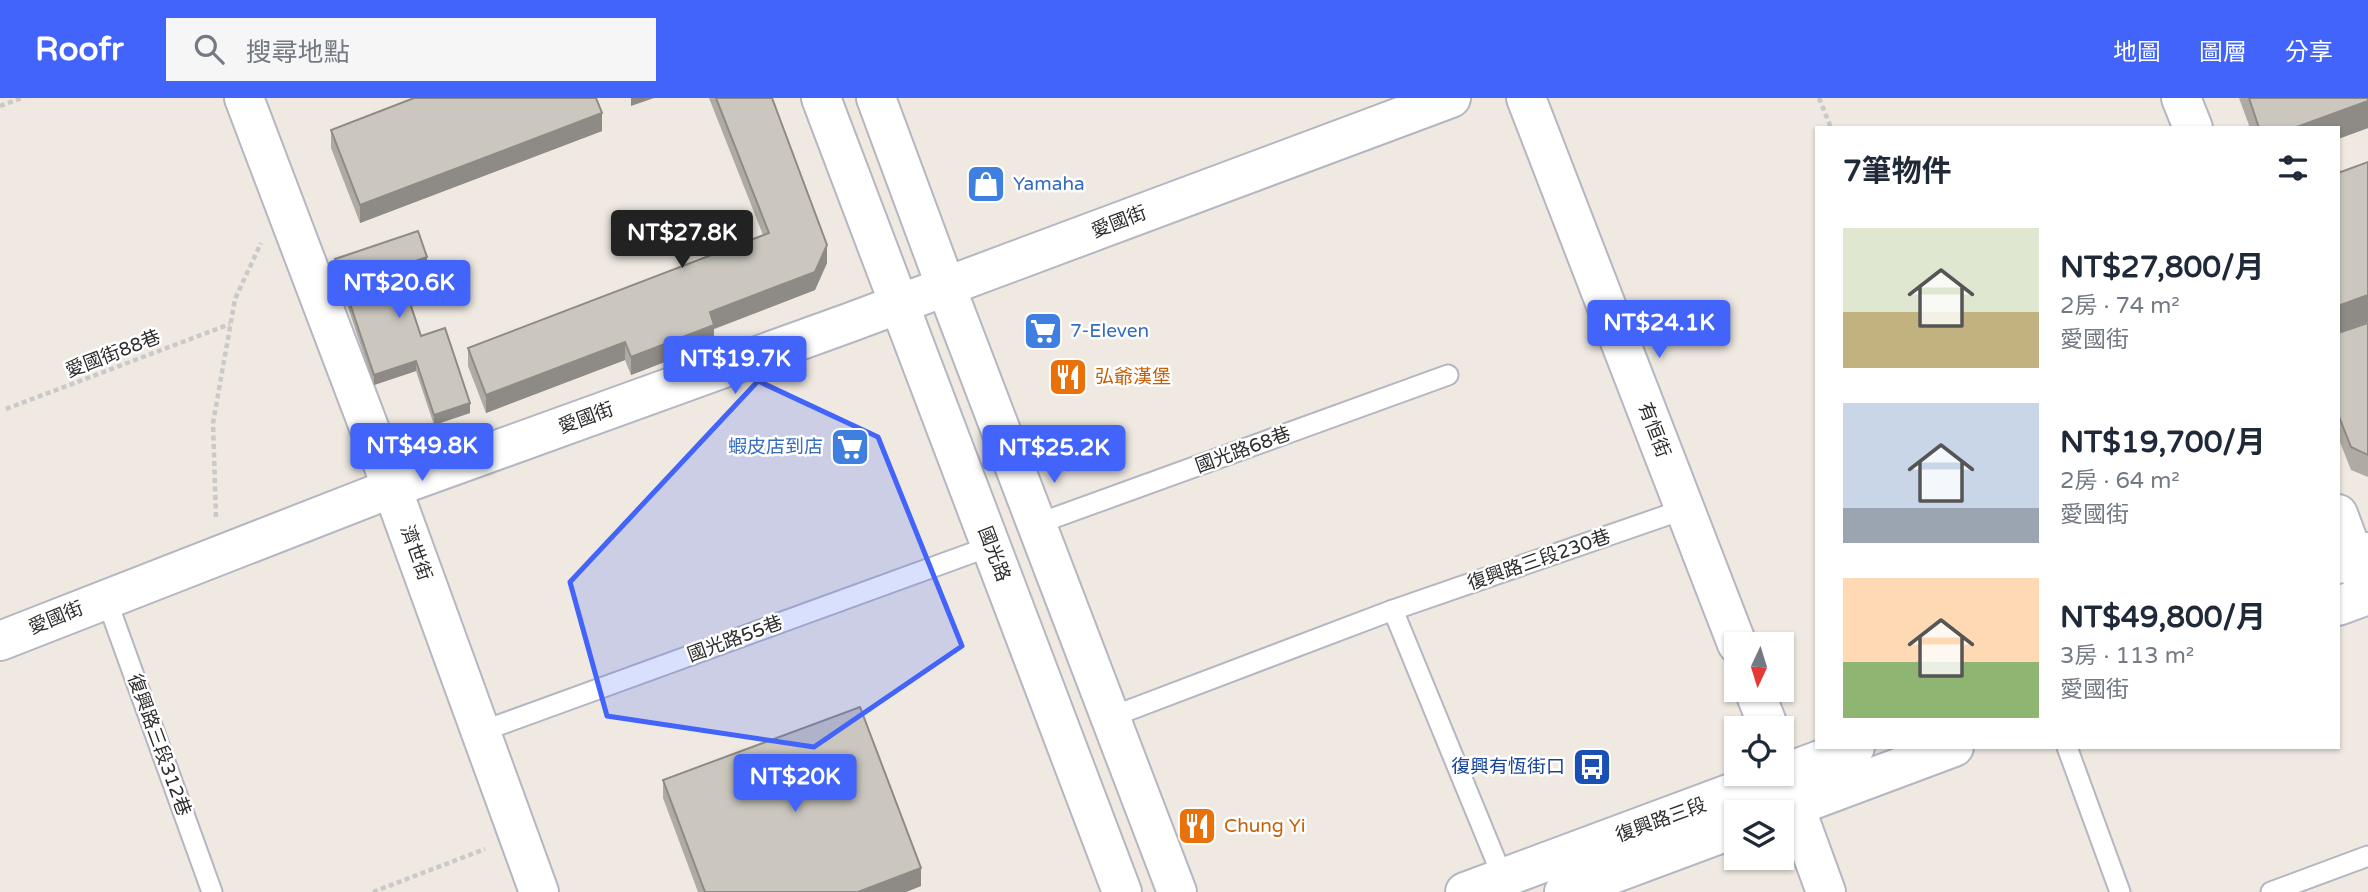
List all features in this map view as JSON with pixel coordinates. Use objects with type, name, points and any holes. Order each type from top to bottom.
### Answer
[{"type":"street","name":"濟世街","points":[[244,98],[392,488],[539,892]]},
{"type":"street","name":"國光路","points":[[821,98],[1122,892]]},
{"type":"street","points":[[876,98],[1177,892]]},
{"type":"street","name":"愛國街","points":[[0,640],[392,488],[898,305],[1451,98]]},
{"type":"street","name":"有恒街","points":[[1526,98],[1732,632]]},
{"type":"street","points":[[2181,98],[2192,126]]},
{"type":"street","points":[[2340,520],[2368,594],[2340,605]]},
{"type":"street","name":"復興路三段","points":[[1786,789],[1853,749]]},
{"type":"street","name":"復興路三段","points":[[1465,892],[1786,789],[1946,749]]},
{"type":"street","points":[[1786,789],[1826,892]]},
{"type":"street","name":"復興路三段","points":[[1563,892],[1724,832]]},
{"type":"lane","name":"國光路68巷","points":[[1037,524],[1448,375]]},
{"type":"lane","name":"復興路三段230巷","points":[[1111,717],[1393,610],[1685,509]]},
{"type":"lane","name":"國光路55巷","points":[[480,732],[991,545]]},
{"type":"lane","name":"復興路三段312巷","points":[[106,598],[212,892]]},
{"type":"lane","points":[[1393,610],[1503,878]]},
{"type":"lane","points":[[2068,749],[2120,892]]},
{"type":"lane","points":[[2271,892],[2368,856]]},
{"type":"path","points":[[0,106],[22,98]]},
{"type":"path","points":[[1819,98],[1830,126]]},
{"type":"path","points":[[217,555],[214,423],[230,324],[235,299],[282,198]]},
{"type":"path","name":"愛國街88巷","points":[[6,409],[230,324]]},
{"type":"path","points":[[373,892],[519,837]]},
{"type":"highlighted area","points":[[758,381],[878,437],[962,646],[814,747],[607,716],[570,582]]},
{"type":"building","points":[[414,98],[596,98],[602,113],[360,205],[331,130]]},
{"type":"building","points":[[716,98],[772,98],[827,245],[815,272],[710,312],[714,325],[631,357],[625,342],[486,395],[468,348],[769,233]]},
{"type":"building","points":[[2249,98],[2368,98],[2368,101],[2299,126],[2258,126]]},
{"type":"building","points":[[2368,162],[2368,295],[2340,305],[2340,172]]},
{"type":"building","points":[[418,231],[427,257],[398,267],[421,336],[445,328],[470,403],[434,415],[416,361],[374,375],[335,259]]},
{"type":"building","points":[[2368,323],[2368,455],[2351,447],[2340,419],[2340,332]]},
{"type":"building","points":[[860,707],[921,868],[858,892],[705,892],[663,780]]},
{"type":"place","name":"Yamaha","points":[[986,184]]},
{"type":"place","name":"7-Eleven","points":[[1043,331]]},
{"type":"place","name":"弘爺漢堡","points":[[1068,377]]},
{"type":"place","name":"蝦皮店到店","points":[[850,447]]},
{"type":"place","name":"復興有恆街口","points":[[1592,767]]},
{"type":"place","name":"Chung Yi","points":[[1197,826]]}]
